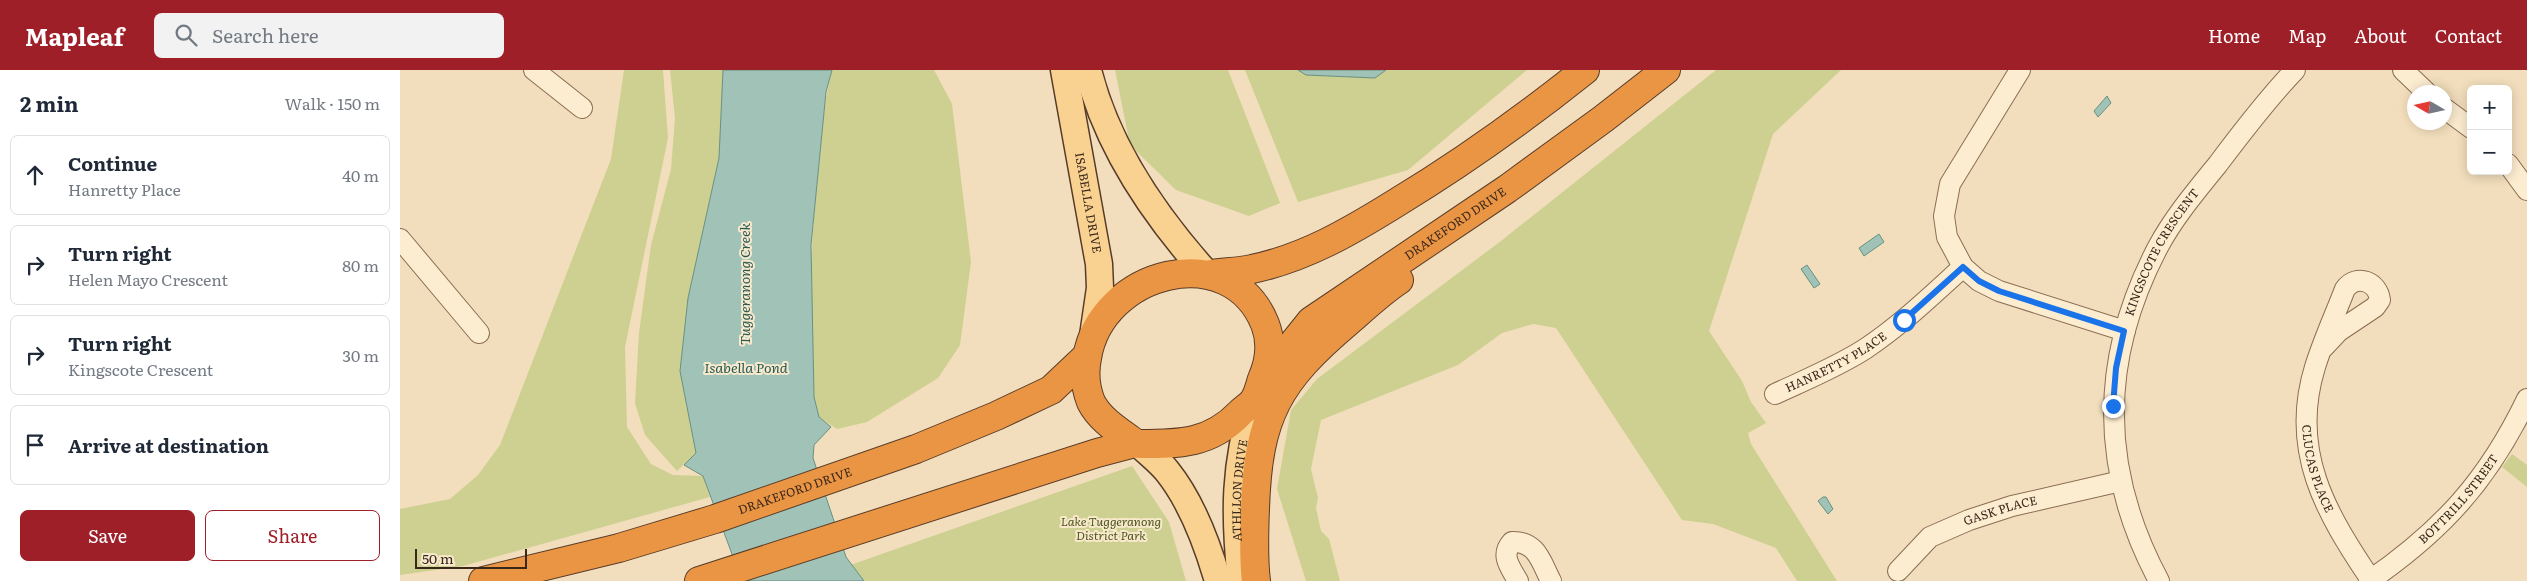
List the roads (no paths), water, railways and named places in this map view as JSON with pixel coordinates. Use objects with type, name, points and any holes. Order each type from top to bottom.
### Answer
[{"type":"highway","points":[[1137,444],[1104,420],[1091,402],[1084,373],[1090,346],[1100,319],[1107,311],[1138,286],[1162,277],[1252,269],[1314,249],[1344,236],[1440,176],[1544,103],[1585,70]]},
{"type":"highway","name":"DRAKEFORD DRIVE","points":[[1256,394],[1286,350],[1311,321],[1507,189],[1666,70]]},
{"type":"highway","points":[[1256,581],[1254,546],[1259,457],[1270,416],[1288,381],[1301,365],[1326,341],[1395,282],[1486,214],[1507,189]]},
{"type":"highway","points":[[699,581],[733,572],[852,531],[1096,453],[1137,444],[1190,442],[1210,435],[1231,422],[1256,394],[1269,357],[1270,339],[1260,312],[1253,302],[1237,289],[1208,273]]},
{"type":"highway","name":"DRAKEFORD DRIVE","points":[[483,581],[619,548],[715,519],[916,449],[1052,390],[1090,346]]},
{"type":"main road","name":"ISABELLA DRIVE","points":[[1064,70],[1099,264],[1100,288],[1090,346]]},
{"type":"main road","points":[[1088,70],[1120,151],[1137,184],[1159,218],[1208,273]]},
{"type":"main road","name":"ATHLLON DRIVE","points":[[1241,581],[1236,529],[1237,470],[1246,426],[1256,394]]},
{"type":"main road","points":[[1137,444],[1167,472],[1188,505],[1210,551],[1218,581]]},
{"type":"street","points":[[534,70],[582,108]]},
{"type":"street","points":[[2020,70],[1950,184],[1944,216],[1947,237],[1963,267],[1979,281],[1999,291],[2124,331]]},
{"type":"street","name":"KINGSCOTE CRESCENT","points":[[2159,581],[2136,533],[2121,480],[2113,424],[2116,368],[2124,331],[2139,287],[2164,237],[2185,206],[2242,132],[2295,70]]},
{"type":"street","points":[[2403,70],[2419,85]]},
{"type":"street","points":[[2452,114],[2467,125]]},
{"type":"street","points":[[2512,169],[2527,190]]},
{"type":"street","points":[[400,239],[480,333]]},
{"type":"street","name":"HANRETTY PLACE","points":[[1775,394],[1846,360],[1866,347],[1904,320],[1963,267]]},
{"type":"street","name":"CLUCAS PLACE","points":[[2323,348],[2311,383],[2307,418],[2309,452],[2324,504],[2342,537],[2370,580]]},
{"type":"street","name":"BOTTRILL STREET","points":[[2370,580],[2408,553],[2465,498],[2497,456],[2527,399]]},
{"type":"street","name":"GASK PLACE","points":[[1898,571],[1930,538],[1969,520],[2012,506],[2121,480]]},
{"type":"street","points":[[1518,581],[1506,560],[1507,549],[1512,542],[1524,541],[1533,548],[1551,581]]},
{"type":"water","name":"Isabella Pond","points":[[723,70],[832,70],[826,92],[811,245],[814,397],[819,417],[831,427],[814,445],[813,458],[846,557],[864,581],[742,581],[703,476],[684,465],[696,453],[680,371],[688,298],[719,158]]},
{"type":"water","points":[[1298,70],[1386,70],[1375,78],[1306,75]]},
{"type":"water","points":[[2107,96],[2111,103],[2098,117],[2094,111]]},
{"type":"water","points":[[1879,234],[1884,242],[1864,256],[1859,248]]},
{"type":"water","points":[[1807,265],[1820,284],[1814,288],[1801,269]]},
{"type":"water","points":[[1826,497],[1833,509],[1828,514],[1818,501]]},
{"type":"water label","name":"Tuggeranong Creek","points":[[745,284]]},
{"type":"park label","name":"Lake Tuggeranong District Park","points":[[1111,529]]}]
